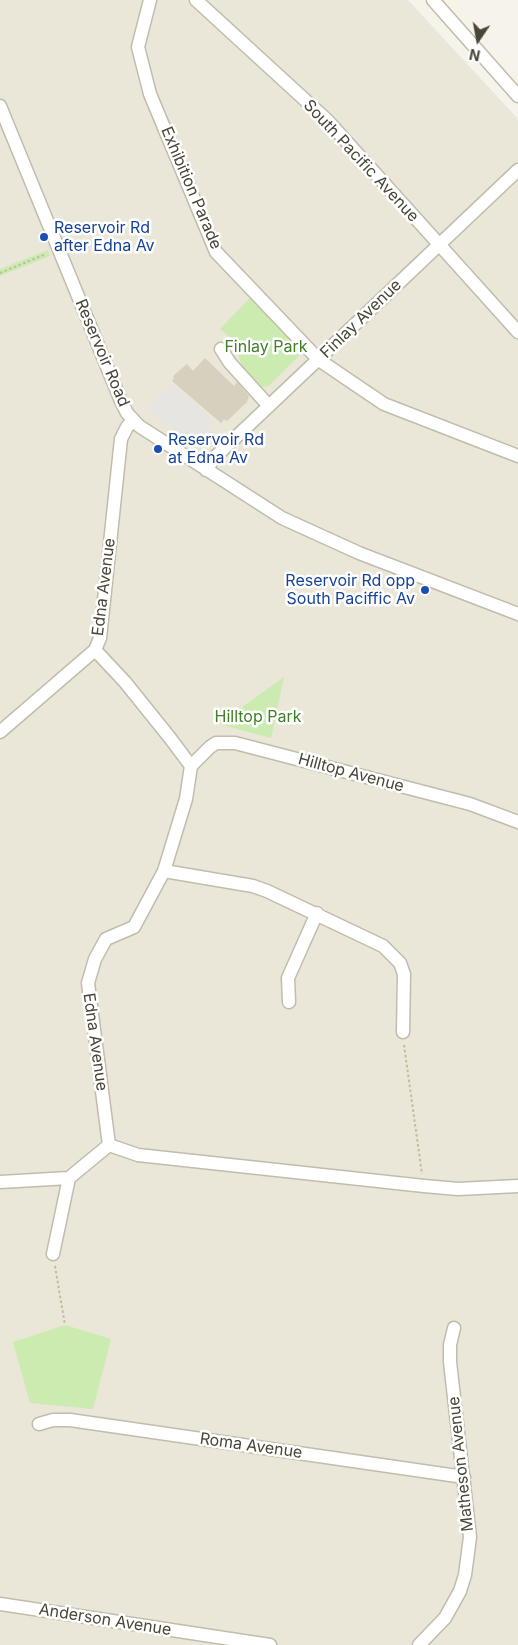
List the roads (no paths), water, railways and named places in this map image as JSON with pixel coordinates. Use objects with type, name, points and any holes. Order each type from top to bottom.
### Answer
[{"type":"street","name":"Exhibition Parade","points":[[150,0],[138,47],[150,94],[216,252],[319,360],[384,404],[518,456]]},
{"type":"street","name":"South Pacific Avenue","points":[[196,0],[328,121],[518,332]]},
{"type":"street","points":[[434,0],[518,96]]},
{"type":"street","name":"Reservoir Road","points":[[0,106],[120,401],[133,420],[146,432],[282,518],[359,553],[517,610]]},
{"type":"street","name":"Finlay Avenue","points":[[206,470],[216,457],[518,170]]},
{"type":"street","points":[[221,349],[230,363],[270,406]]},
{"type":"street","name":"Edna Avenue","points":[[109,1145],[88,983],[95,959],[106,939],[134,927],[164,871],[186,799],[191,766],[125,682],[95,650],[100,638],[121,439],[133,420]]},
{"type":"street","points":[[0,732],[95,650]]},
{"type":"street","name":"Hilltop Avenue","points":[[191,766],[216,743],[235,743],[470,804],[518,822]]},
{"type":"street","points":[[164,871],[267,890],[383,946],[400,963],[404,974],[403,1032]]},
{"type":"street","points":[[288,1002],[288,978],[317,913]]},
{"type":"street","points":[[0,1182],[69,1178],[109,1145],[138,1156],[424,1186],[458,1189],[518,1186]]},
{"type":"street","points":[[53,1254],[69,1178]]},
{"type":"street","name":"Matheson Avenue","points":[[419,1645],[445,1618],[460,1591],[465,1575],[470,1536],[450,1362],[450,1345],[454,1328]]},
{"type":"street","name":"Roma Avenue","points":[[38,1424],[54,1420],[70,1420],[464,1477]]},
{"type":"street","name":"Anderson Avenue","points":[[0,1604],[270,1645]]},
{"type":"place","name":"Reservoir Rd after Edna Av","points":[[44,237]]},
{"type":"place","name":"Reservoir Rd at Edna Av","points":[[158,449]]},
{"type":"place","name":"Reservoir Rd opp South Paciffic Av","points":[[425,590]]},
{"type":"park label","name":"Finlay Park","points":[[266,347]]},
{"type":"park label","name":"Hilltop Park","points":[[258,717]]}]
